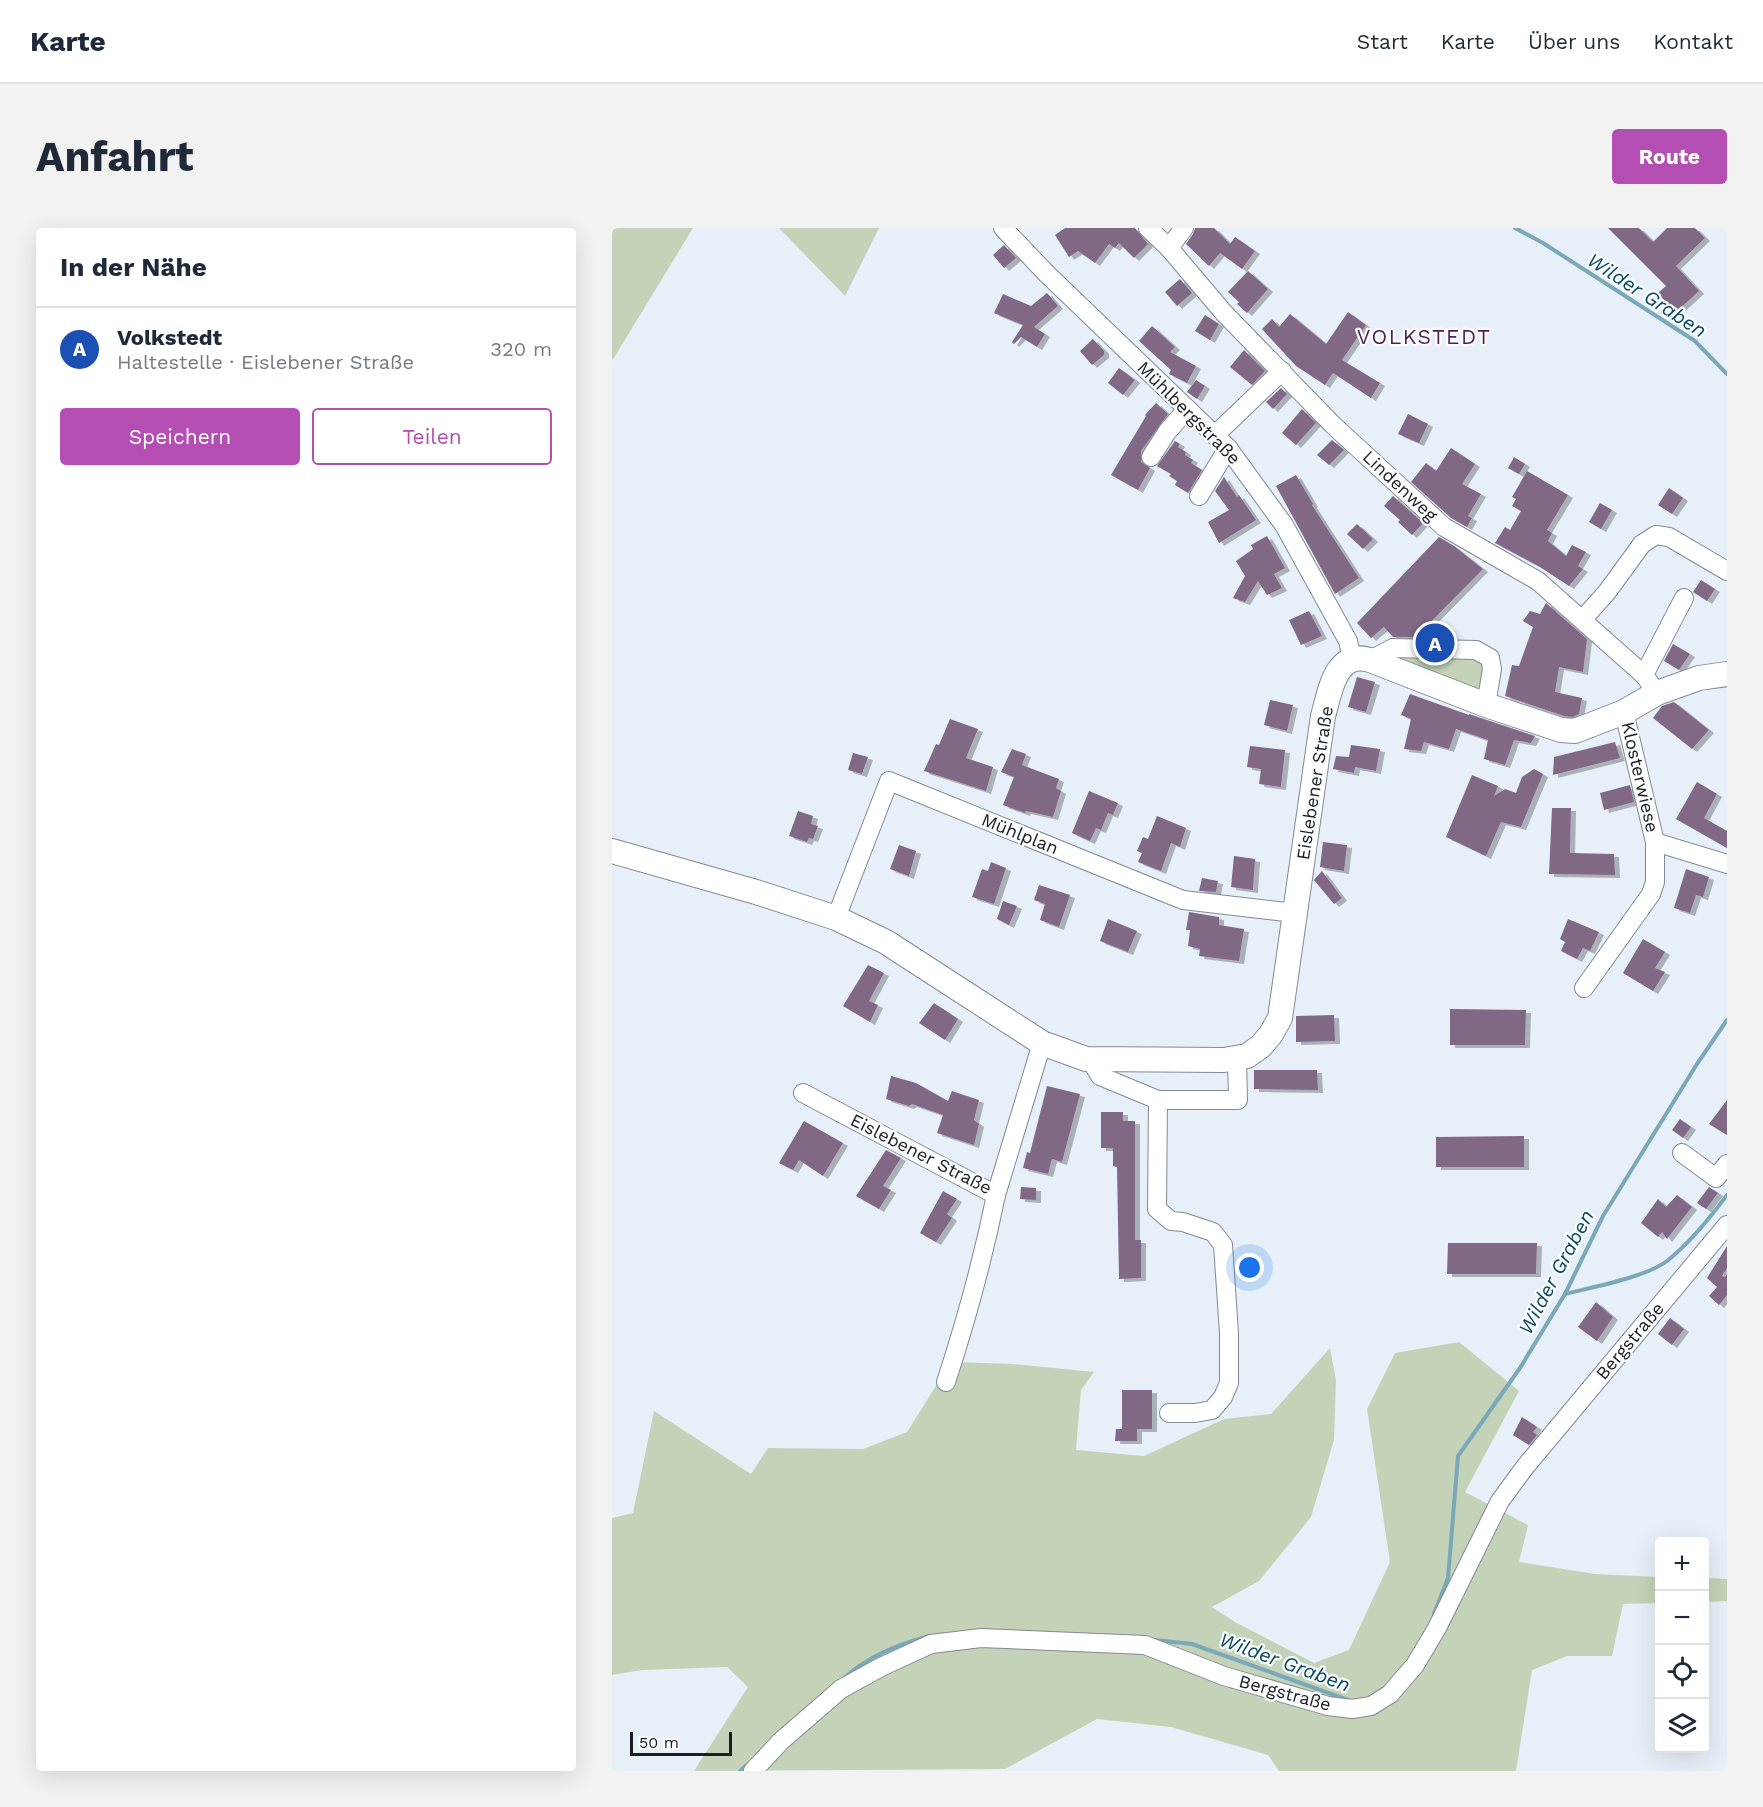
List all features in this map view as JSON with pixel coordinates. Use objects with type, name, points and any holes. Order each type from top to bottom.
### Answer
[{"type":"main road","points":[[1361,659],[1486,705],[1561,730],[1575,731],[1624,712],[1651,684],[1727,674]]},
{"type":"main road","name":"Eislebener Straße","points":[[612,851],[756,892],[836,918],[886,942],[1042,1043],[1090,1059],[1224,1060],[1247,1056],[1271,1035],[1280,1018],[1323,716],[1337,670],[1361,659]]},
{"type":"street","name":"Mühlbergstraße","points":[[1003,228],[1047,274],[1228,448],[1284,525],[1348,641],[1361,659]]},
{"type":"street","name":"Lindenweg","points":[[1148,228],[1169,248],[1224,312],[1334,425],[1444,527],[1538,581],[1651,684]]},
{"type":"street","points":[[1169,248],[1184,228]]},
{"type":"street","points":[[1215,435],[1281,371]]},
{"type":"street","points":[[1151,457],[1167,432],[1187,409]]},
{"type":"street","points":[[1199,496],[1228,448]]},
{"type":"street","points":[[1582,620],[1607,592],[1642,544],[1656,535],[1669,537],[1727,571]]},
{"type":"street","points":[[1651,684],[1684,598]]},
{"type":"street","points":[[1361,659],[1393,648],[1476,650],[1490,658],[1492,669],[1486,705]]},
{"type":"street","name":"Klosterwiese","points":[[1584,988],[1651,894],[1655,882],[1655,842],[1624,712]]},
{"type":"street","name":"Mühlplan","points":[[836,918],[889,781],[1183,900],[1295,913]]},
{"type":"street","name":"Klosterwiese","points":[[1655,842],[1727,864]]},
{"type":"street","name":"Eislebener Straße","points":[[803,1093],[996,1195],[1042,1043]]},
{"type":"street","points":[[1090,1059],[1100,1076],[1158,1100],[1238,1100],[1237,1058]]},
{"type":"street","points":[[1158,1100],[1157,1209],[1171,1221],[1183,1222],[1213,1232],[1223,1245],[1229,1333],[1229,1383],[1223,1397],[1212,1410],[1169,1413]]},
{"type":"street","points":[[1682,1154],[1716,1178],[1727,1164]]},
{"type":"street","points":[[946,1383],[969,1307],[996,1195]]},
{"type":"street","name":"Bergstraße","points":[[753,1771],[781,1741],[841,1689],[931,1644],[981,1638],[1145,1645],[1224,1676],[1328,1706],[1352,1709],[1371,1706],[1390,1694],[1415,1665],[1437,1628],[1500,1502],[1525,1467],[1727,1225]]},
{"type":"green space","points":[[612,228],[693,228],[612,361]]},
{"type":"green space","points":[[779,228],[879,228],[845,296]]},
{"type":"green space","points":[[1420,654],[1420,661],[1448,662],[1450,655],[1479,660],[1485,669],[1480,687],[1472,691],[1388,657]]},
{"type":"green space","points":[[1459,1342],[1519,1391],[1465,1492],[1528,1525],[1519,1562],[1595,1574],[1655,1577],[1655,1603],[1623,1604],[1612,1656],[1567,1656],[1532,1670],[1516,1771],[1279,1771],[1268,1755],[1171,1727],[1097,1719],[1005,1769],[694,1771],[748,1687],[727,1667],[642,1670],[612,1675],[612,1518],[633,1513],[654,1411],[751,1474],[768,1448],[863,1449],[907,1432],[951,1362],[1014,1364],[1094,1372],[1081,1390],[1076,1450],[1144,1456],[1224,1419],[1271,1414],[1330,1348],[1336,1380],[1334,1440],[1311,1517],[1259,1581],[1212,1607],[1235,1622],[1314,1663],[1349,1650],[1390,1562],[1367,1409],[1395,1353]]},
{"type":"green space","points":[[1709,1578],[1727,1579],[1727,1601],[1709,1602]]},
{"type":"building","points":[[1065,228],[1135,228],[1148,244],[1134,258],[1119,243],[1115,248],[1109,244],[1095,263],[1078,251],[1069,257],[1055,235]]},
{"type":"building","points":[[1195,228],[1214,228],[1230,244],[1235,237],[1255,251],[1242,269],[1220,253],[1209,266],[1186,244]]},
{"type":"building","points":[[1608,228],[1639,228],[1653,242],[1667,228],[1695,228],[1705,238],[1676,266],[1699,291],[1675,313],[1658,293],[1666,286]]},
{"type":"building","points":[[1004,245],[1016,258],[1004,268],[993,255]]},
{"type":"building","points":[[1248,271],[1268,289],[1247,313],[1228,292]]},
{"type":"building","points":[[1180,279],[1192,293],[1177,306],[1165,292]]},
{"type":"building","points":[[1047,293],[1058,306],[1034,327],[1045,334],[1037,347],[1021,337],[1014,344],[1012,342],[1023,325],[994,313],[1003,294],[1031,306]]},
{"type":"building","points":[[1348,312],[1366,325],[1342,360],[1380,383],[1371,398],[1333,373],[1325,385],[1296,366],[1262,329],[1272,319],[1279,327],[1290,314],[1326,344]]},
{"type":"building","points":[[1205,315],[1219,324],[1210,340],[1195,331]]},
{"type":"building","points":[[1152,326],[1175,347],[1170,352],[1196,366],[1187,383],[1169,374],[1171,370],[1139,341]]},
{"type":"building","points":[[1093,339],[1104,351],[1104,355],[1092,365],[1080,351]]},
{"type":"building","points":[[1244,350],[1265,371],[1252,385],[1230,367]]},
{"type":"building","points":[[1119,368],[1135,380],[1123,395],[1108,383]]},
{"type":"building","points":[[1196,380],[1205,386],[1197,399],[1187,392]]},
{"type":"building","points":[[1281,388],[1287,394],[1273,409],[1266,402]]},
{"type":"building","points":[[1156,403],[1168,414],[1141,451],[1141,462],[1150,468],[1138,490],[1111,475],[1145,415]]},
{"type":"building","points":[[1302,409],[1316,423],[1296,445],[1282,433]]},
{"type":"building","points":[[1408,414],[1428,424],[1419,443],[1398,434]]},
{"type":"building","points":[[1332,440],[1344,450],[1329,465],[1317,455]]},
{"type":"building","points":[[1175,441],[1180,444],[1178,447],[1186,452],[1185,455],[1193,460],[1191,463],[1202,470],[1188,493],[1175,485],[1177,481],[1169,476],[1171,474],[1157,466]]},
{"type":"building","points":[[1451,448],[1475,464],[1462,484],[1481,494],[1468,516],[1472,518],[1467,527],[1451,518],[1411,482],[1426,463],[1436,471]]},
{"type":"building","points":[[1514,457],[1525,464],[1519,474],[1508,468]]},
{"type":"building","points":[[1527,471],[1568,495],[1547,530],[1552,533],[1548,541],[1566,556],[1572,545],[1586,552],[1578,566],[1583,569],[1569,586],[1540,567],[1495,543],[1505,527],[1510,530],[1521,511],[1512,506],[1516,499],[1512,497]]},
{"type":"building","points":[[1296,475],[1312,505],[1359,578],[1335,594],[1276,486]]},
{"type":"building","points":[[1224,477],[1256,520],[1219,543],[1208,522],[1229,510],[1215,491]]},
{"type":"building","points":[[1669,488],[1683,498],[1672,514],[1658,505]]},
{"type":"building","points":[[1393,496],[1423,523],[1412,535],[1384,506]]},
{"type":"building","points":[[1600,503],[1612,510],[1601,529],[1589,522]]},
{"type":"building","points":[[1357,524],[1373,539],[1363,549],[1347,534]]},
{"type":"building","points":[[1267,536],[1285,568],[1274,574],[1282,588],[1267,595],[1258,581],[1245,602],[1233,598],[1245,576],[1236,561],[1253,549],[1251,545]]},
{"type":"building","points":[[1439,537],[1483,569],[1416,637],[1393,637],[1384,627],[1371,638],[1357,623]]},
{"type":"building","points":[[1701,580],[1715,589],[1707,601],[1693,592]]},
{"type":"building","points":[[1546,603],[1587,639],[1583,672],[1559,667],[1555,692],[1582,698],[1579,714],[1573,717],[1505,696],[1512,665],[1519,666],[1533,627],[1523,621],[1530,611],[1540,614]]},
{"type":"building","points":[[1309,611],[1322,636],[1301,645],[1289,620]]},
{"type":"building","points":[[1673,644],[1690,654],[1679,670],[1664,661]]},
{"type":"building","points":[[1357,677],[1375,682],[1366,712],[1348,707]]},
{"type":"building","points":[[1410,694],[1535,736],[1531,743],[1514,740],[1505,765],[1484,759],[1488,740],[1456,729],[1449,749],[1424,742],[1421,751],[1404,749],[1411,719],[1401,715]]},
{"type":"building","points":[[1270,700],[1293,705],[1287,731],[1264,725]]},
{"type":"building","points":[[1674,702],[1709,730],[1692,749],[1653,718],[1662,706]]},
{"type":"building","points":[[950,719],[978,729],[966,758],[993,767],[986,791],[924,771]]},
{"type":"building","points":[[1615,742],[1620,758],[1553,775],[1554,757]]},
{"type":"building","points":[[1351,745],[1380,749],[1376,771],[1355,767],[1354,773],[1333,769],[1336,756],[1349,757]]},
{"type":"building","points":[[1250,746],[1285,750],[1281,787],[1259,784],[1261,769],[1247,767]]},
{"type":"building","points":[[1012,749],[1026,754],[1022,765],[1059,779],[1056,788],[1061,791],[1053,817],[1026,811],[1025,813],[1003,805],[1014,777],[1001,772]]},
{"type":"building","points":[[853,753],[868,757],[862,774],[848,770]]},
{"type":"building","points":[[1534,769],[1543,774],[1521,827],[1501,822],[1486,856],[1446,837],[1472,775],[1498,786],[1494,796],[1505,789],[1516,793],[1522,777]]},
{"type":"building","points":[[1697,782],[1717,794],[1704,818],[1727,831],[1727,848],[1676,819]]},
{"type":"building","points":[[1630,785],[1634,802],[1604,810],[1600,793]]},
{"type":"building","points":[[1089,791],[1118,803],[1113,815],[1108,813],[1101,830],[1096,828],[1090,841],[1072,833]]},
{"type":"building","points":[[1552,808],[1571,808],[1570,853],[1614,854],[1615,875],[1549,874]]},
{"type":"building","points":[[798,811],[813,816],[811,824],[818,826],[813,839],[809,838],[807,842],[789,836]]},
{"type":"building","points":[[1157,816],[1186,828],[1180,847],[1171,843],[1161,871],[1138,862],[1142,853],[1137,851],[1143,837],[1148,839]]},
{"type":"building","points":[[1323,842],[1347,845],[1344,871],[1320,867]]},
{"type":"building","points":[[899,845],[916,851],[909,876],[890,869]]},
{"type":"building","points":[[1234,856],[1255,859],[1253,890],[1231,887]]},
{"type":"building","points":[[991,862],[1006,868],[994,904],[972,897],[982,869],[988,871]]},
{"type":"building","points":[[1686,869],[1709,877],[1703,897],[1696,895],[1690,913],[1674,908]]},
{"type":"building","points":[[1322,871],[1342,898],[1334,904],[1314,880]]},
{"type":"building","points":[[1202,878],[1218,881],[1216,892],[1199,891]]},
{"type":"building","points":[[1039,885],[1070,895],[1059,927],[1040,920],[1045,904],[1034,900]]},
{"type":"building","points":[[1003,901],[1017,906],[1009,925],[997,919]]},
{"type":"building","points":[[1189,912],[1219,917],[1219,925],[1244,929],[1239,961],[1199,956],[1200,949],[1188,946],[1190,930],[1186,930]]},
{"type":"building","points":[[1108,919],[1137,931],[1128,952],[1100,941]]},
{"type":"building","points":[[1568,919],[1599,932],[1590,951],[1583,948],[1577,959],[1561,951],[1565,942],[1560,939]]},
{"type":"building","points":[[1643,939],[1665,952],[1655,968],[1665,972],[1653,991],[1623,973]]},
{"type":"building","points":[[868,965],[884,973],[869,1001],[878,1005],[870,1022],[843,1006]]},
{"type":"building","points":[[934,1003],[958,1019],[945,1040],[919,1023]]},
{"type":"building","points":[[1450,1009],[1526,1010],[1525,1045],[1450,1045]]},
{"type":"building","points":[[1334,1015],[1335,1041],[1296,1042],[1296,1016]]},
{"type":"building","points":[[1254,1070],[1317,1070],[1318,1090],[1254,1089]]},
{"type":"building","points":[[891,1076],[916,1083],[948,1101],[952,1091],[979,1100],[974,1120],[979,1124],[974,1145],[937,1133],[943,1115],[912,1104],[909,1106],[886,1099]]},
{"type":"building","points":[[1047,1086],[1080,1094],[1062,1162],[1052,1159],[1048,1174],[1023,1168],[1027,1152],[1030,1153]]},
{"type":"building","points":[[1727,1100],[1727,1135],[1709,1124]]},
{"type":"building","points":[[1101,1112],[1123,1112],[1123,1121],[1135,1121],[1135,1240],[1141,1240],[1141,1278],[1119,1279],[1117,1167],[1113,1166],[1113,1148],[1101,1148]]},
{"type":"building","points":[[1680,1119],[1691,1127],[1683,1138],[1672,1130]]},
{"type":"building","points":[[804,1121],[843,1143],[823,1176],[799,1160],[793,1170],[779,1163]]},
{"type":"building","points":[[1524,1136],[1524,1167],[1436,1167],[1436,1137]]},
{"type":"building","points":[[886,1150],[901,1158],[883,1186],[891,1190],[879,1209],[856,1196]]},
{"type":"building","points":[[1021,1187],[1036,1188],[1036,1200],[1020,1199]]},
{"type":"building","points":[[1709,1187],[1718,1193],[1706,1209],[1697,1203]]},
{"type":"building","points":[[943,1191],[957,1199],[947,1214],[952,1218],[936,1242],[920,1233]]},
{"type":"building","points":[[1677,1195],[1692,1207],[1667,1239],[1662,1232],[1658,1237],[1641,1223],[1658,1199],[1666,1207]]},
{"type":"building","points":[[1448,1243],[1537,1243],[1536,1274],[1447,1274]]},
{"type":"building","points":[[1727,1246],[1727,1268],[1722,1276],[1725,1277],[1727,1274],[1727,1295],[1719,1305],[1709,1296],[1717,1287],[1707,1278]]},
{"type":"building","points":[[1596,1302],[1613,1317],[1597,1341],[1578,1327]]},
{"type":"building","points":[[1670,1318],[1684,1329],[1672,1345],[1658,1334]]},
{"type":"building","points":[[1122,1390],[1152,1390],[1152,1429],[1137,1429],[1137,1441],[1115,1441],[1116,1429],[1122,1429]]},
{"type":"building","points":[[1522,1417],[1537,1427],[1533,1432],[1537,1435],[1529,1445],[1513,1435]]},
{"type":"waterway","name":"Wilder Graben","points":[[1515,228],[1543,243],[1695,341],[1727,374]]},
{"type":"waterway","name":"Wilder Graben","points":[[1434,1614],[1448,1578],[1458,1456],[1520,1368],[1565,1294],[1603,1216],[1697,1064],[1727,1020]]},
{"type":"waterway","points":[[1565,1294],[1619,1281],[1658,1267],[1692,1238],[1727,1195]]},
{"type":"waterway","name":"Wilder Graben","points":[[843,1679],[862,1664],[883,1652],[929,1636]]},
{"type":"waterway","name":"Wilder Graben","points":[[1155,1640],[1192,1644],[1348,1700]]},
{"type":"waterway","name":"Wilder Graben","points":[[740,1771],[748,1764]]},
{"type":"place","name":"Volkstedt","points":[[1435,643]]},
{"type":"district","name":"VOLKSTEDT","points":[[1424,337]]}]
